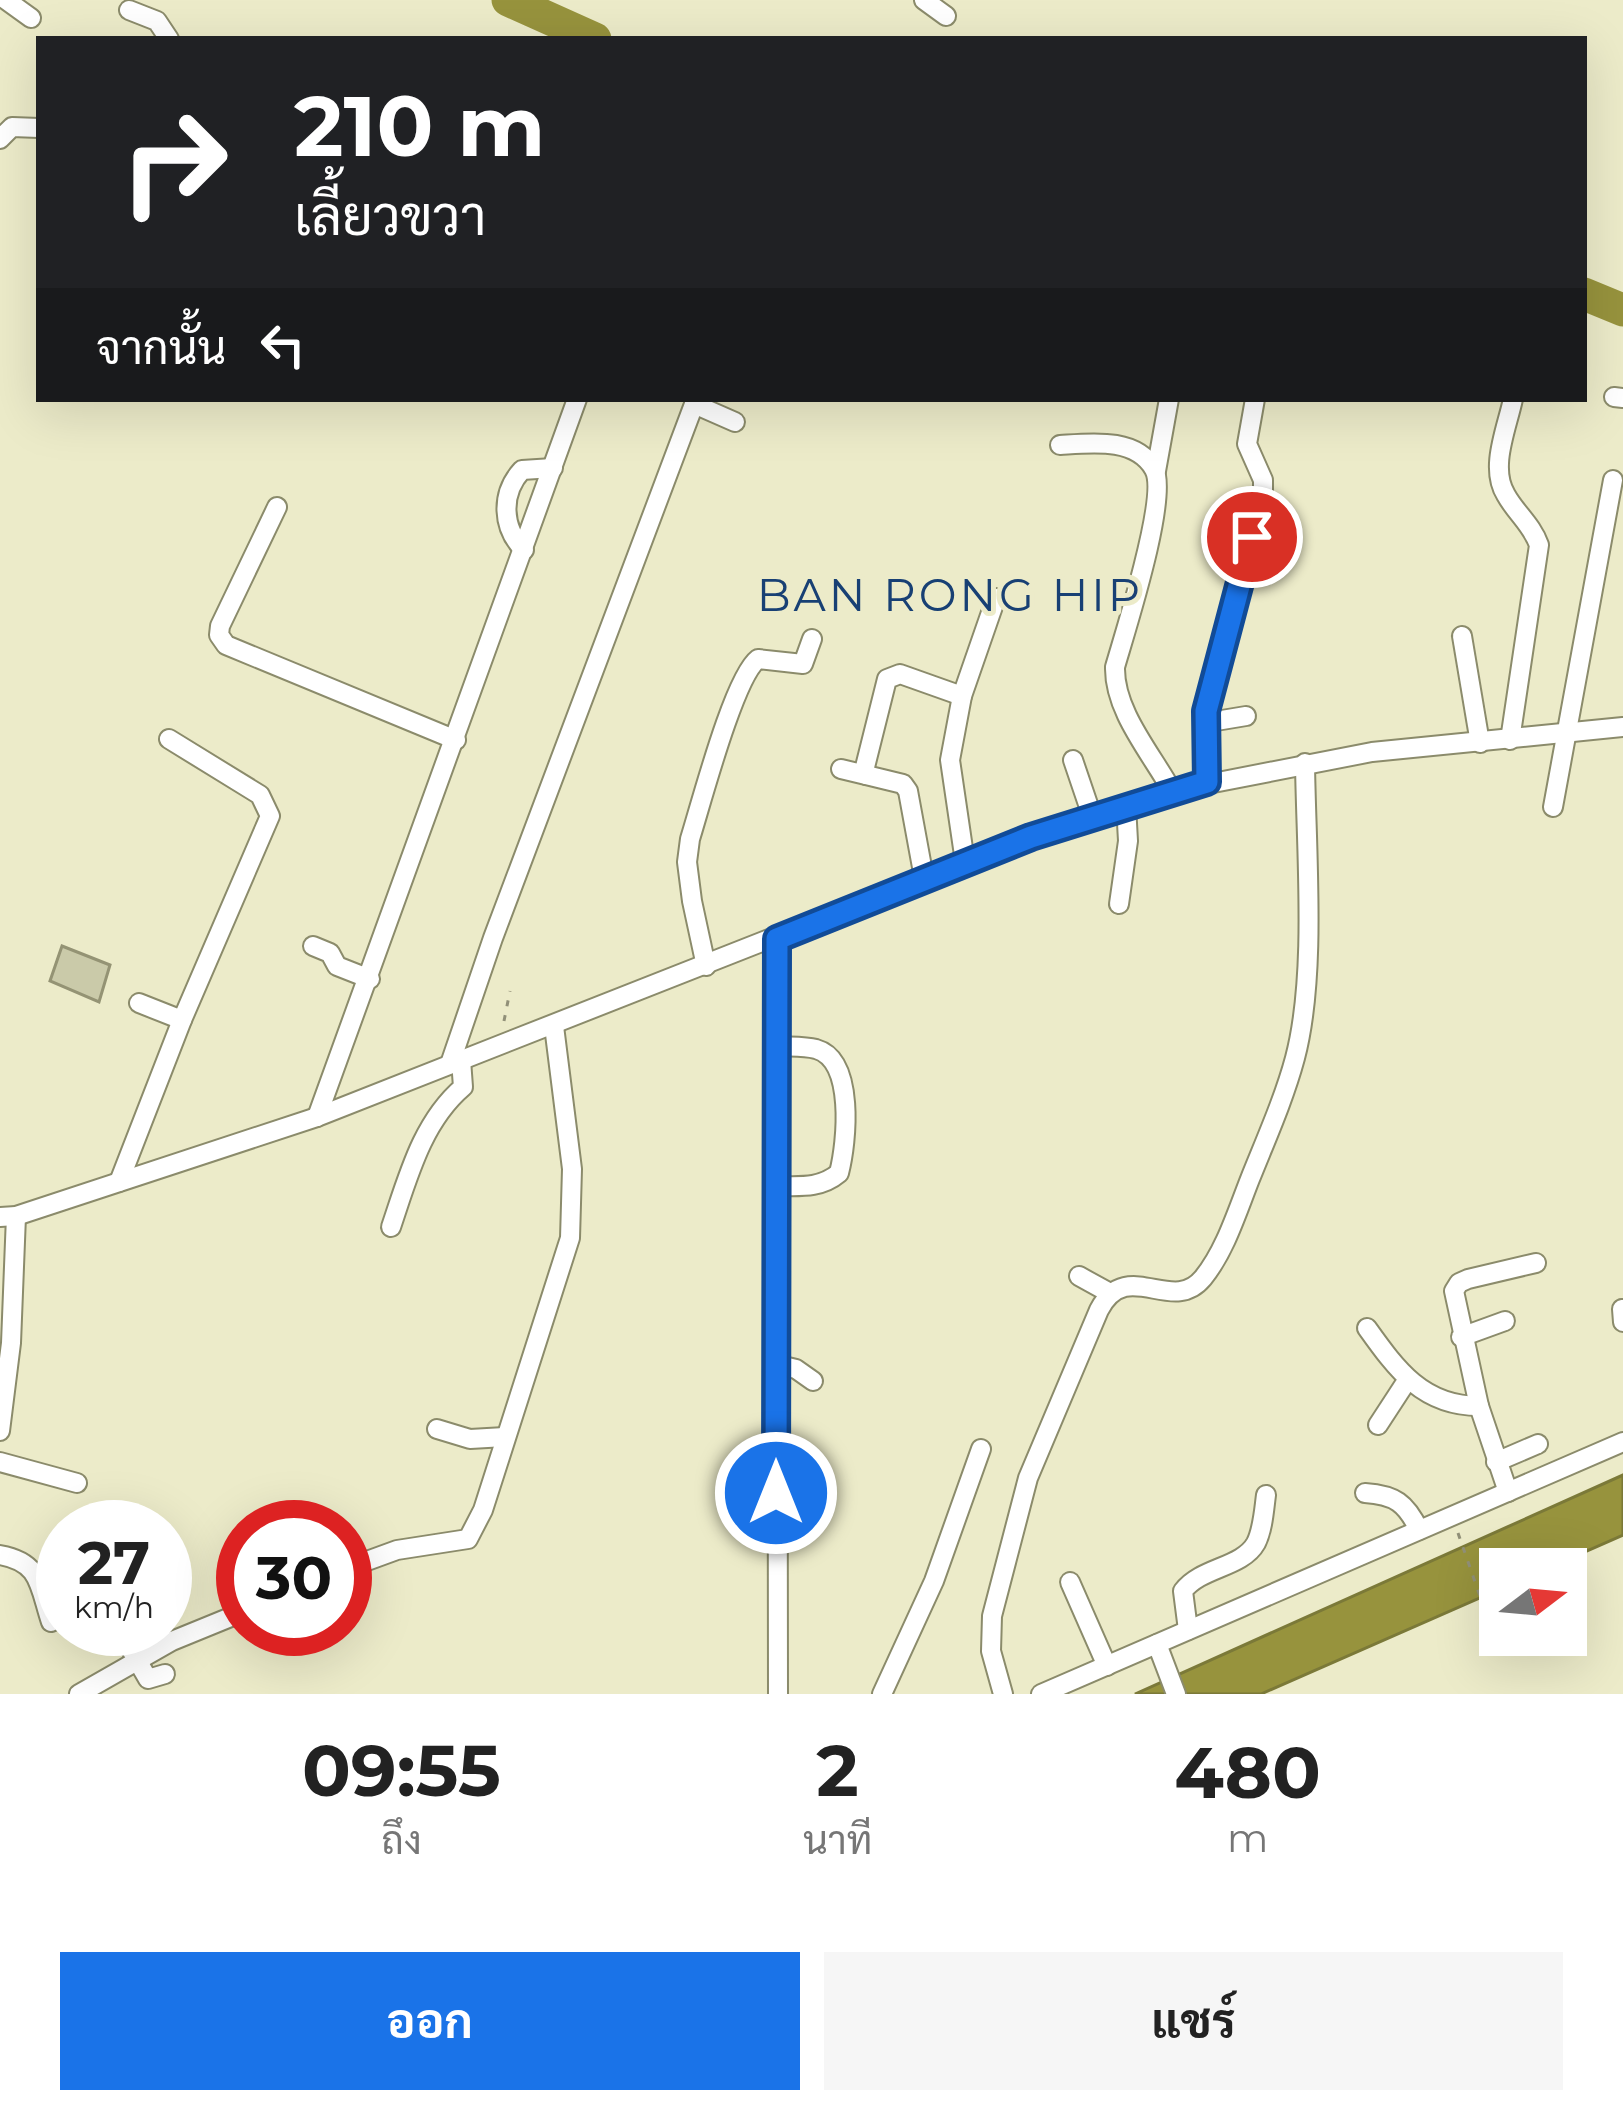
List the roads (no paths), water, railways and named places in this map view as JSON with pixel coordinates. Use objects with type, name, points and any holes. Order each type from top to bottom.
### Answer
[{"type":"street","points":[[6,0],[31,18]]},
{"type":"street","points":[[924,0],[946,16]]},
{"type":"street","points":[[129,10],[157,21],[167,36]]},
{"type":"street","points":[[0,138],[22,124],[36,127]]},
{"type":"street","points":[[317,1118],[576,402]]},
{"type":"street","points":[[391,1227],[415,1157],[440,1110],[463,1087],[456,1062],[493,938],[695,402],[735,422]]},
{"type":"street","points":[[1168,402],[1156,471],[1155,516],[1115,668],[1115,685],[1121,704],[1172,790]]},
{"type":"street","points":[[1207,782],[1204,723],[1263,499],[1263,480],[1247,444],[1254,402]]},
{"type":"street","points":[[1510,740],[1539,544],[1500,483],[1498,470],[1512,402]]},
{"type":"street","points":[[1060,445],[1124,446],[1156,471]]},
{"type":"street","points":[[524,550],[507,531],[514,479],[522,470],[553,468]]},
{"type":"street","points":[[1552,807],[1613,480]]},
{"type":"street","points":[[277,507],[220,626],[219,635],[226,645],[456,740]]},
{"type":"street","points":[[964,862],[950,760],[962,696],[996,598]]},
{"type":"street","points":[[1462,636],[1480,743]]},
{"type":"street","points":[[706,966],[687,862],[690,839],[736,697],[749,665],[758,658],[797,666],[806,659],[812,640]]},
{"type":"street","points":[[866,775],[892,675],[962,696]]},
{"type":"street","points":[[1204,723],[1246,716]]},
{"type":"street","points":[[0,1432],[11,1343],[8,1216],[317,1118],[964,862],[1172,790],[1372,752],[1623,728]]},
{"type":"street","points":[[119,1182],[270,816],[260,795],[169,739]]},
{"type":"street","points":[[1073,760],[1092,816]]},
{"type":"street","points":[[1079,1276],[1108,1292],[1131,1285],[1178,1292],[1198,1285],[1230,1229],[1279,1107],[1296,1056],[1305,1006],[1305,763]]},
{"type":"street","points":[[841,769],[903,784],[923,878]]},
{"type":"street","points":[[1119,904],[1128,841],[1126,805]]},
{"type":"street","points":[[777,939],[778,1694]]},
{"type":"street","points":[[314,946],[330,953],[343,970],[370,979]]},
{"type":"street","points":[[140,1003],[182,1020]]},
{"type":"street","points":[[372,1560],[397,1550],[467,1539],[484,1510],[570,1238],[574,1210],[554,1026]]},
{"type":"street","points":[[776,1046],[818,1049],[832,1058],[845,1099],[839,1173],[814,1186],[776,1186]]},
{"type":"street","points":[[1508,1492],[1479,1406],[1454,1292],[1459,1283],[1536,1263]]},
{"type":"street","points":[[1003,1694],[990,1634],[1023,1500],[1108,1292]]},
{"type":"street","points":[[1622,1310],[1623,1322]]},
{"type":"street","points":[[1461,1336],[1505,1321]]},
{"type":"street","points":[[1367,1328],[1408,1379],[1447,1404],[1479,1406]]},
{"type":"street","points":[[775,1364],[813,1381]]},
{"type":"street","points":[[1378,1425],[1408,1379]]},
{"type":"street","points":[[437,1429],[470,1439],[506,1437]]},
{"type":"street","points":[[1042,1694],[1623,1442]]},
{"type":"street","points":[[1496,1462],[1538,1444]]},
{"type":"street","points":[[882,1694],[934,1581],[981,1449]]},
{"type":"street","points":[[0,1462],[77,1483]]},
{"type":"street","points":[[1365,1492],[1401,1502],[1419,1531]]},
{"type":"street","points":[[1188,1630],[1184,1591],[1191,1580],[1253,1549],[1266,1495]]},
{"type":"street","points":[[0,1555],[24,1559],[36,1577]]},
{"type":"street","points":[[1070,1582],[1107,1666]]},
{"type":"street","points":[[79,1694],[134,1661],[216,1624]]},
{"type":"street","points":[[1157,1644],[1172,1686]]},
{"type":"street","points":[[132,1656],[148,1679],[165,1674]]},
{"type":"waterway","points":[[508,0],[588,36]]},
{"type":"waterway","points":[[1587,295],[1623,310]]},
{"type":"district","name":"BAN RONG HIP","points":[[950,595]]}]
